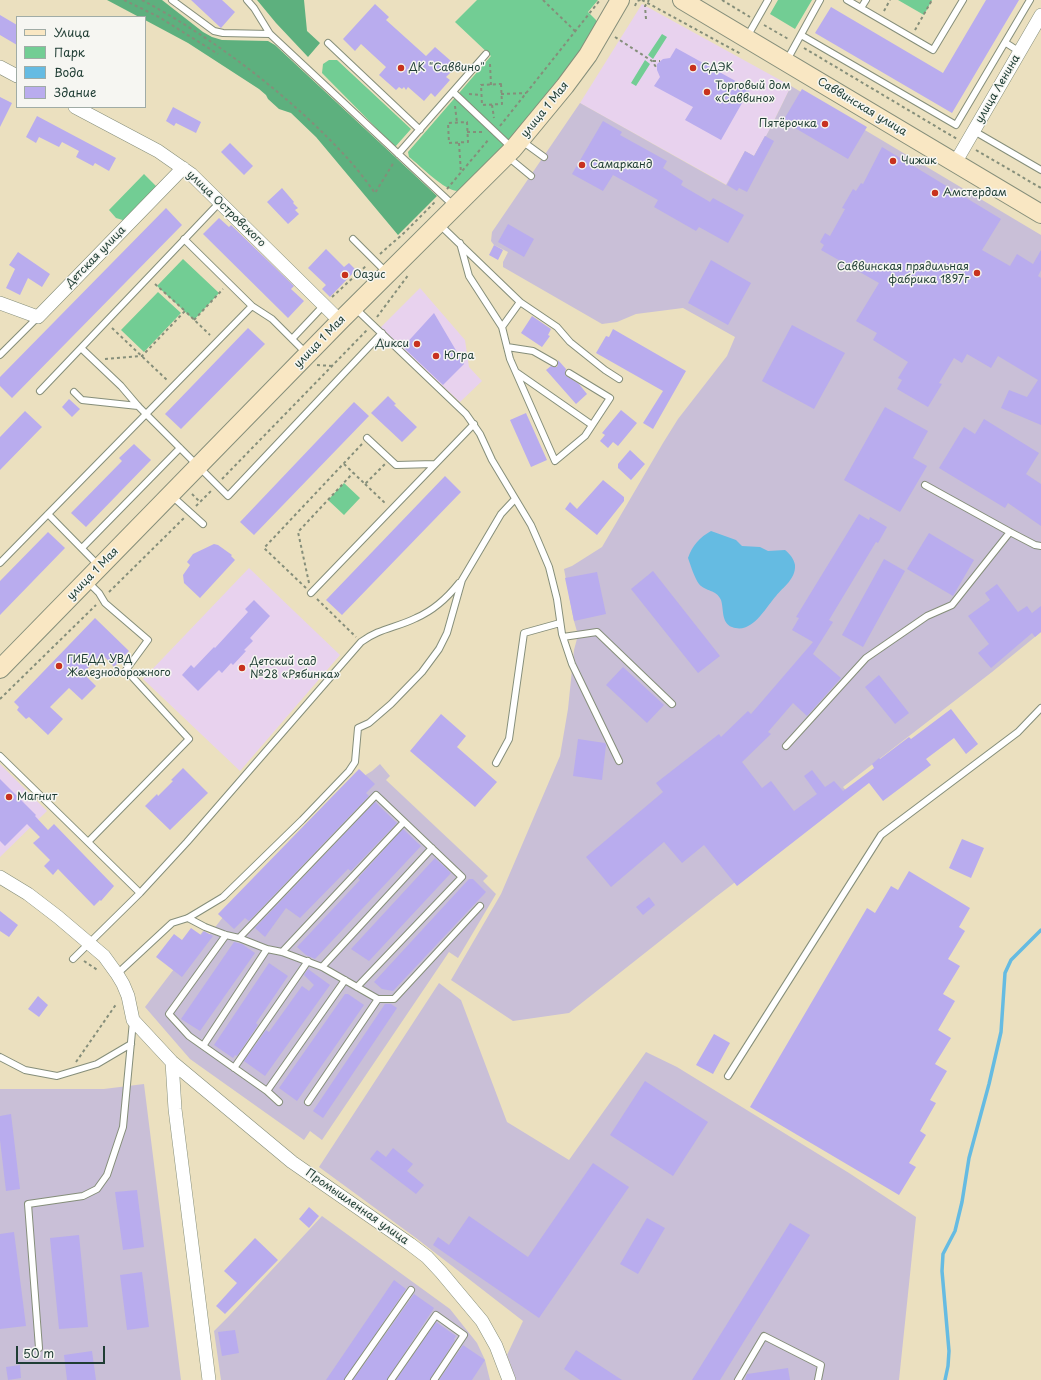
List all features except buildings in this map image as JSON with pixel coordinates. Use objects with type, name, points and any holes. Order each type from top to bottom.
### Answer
[{"type":"street","name":"улица 1 Мая","points":[[0,669],[340,321],[514,148],[566,86],[588,55],[620,0]]},
{"type":"street","name":"Саввинская улица","points":[[682,0],[745,47],[786,62],[1041,214]]},
{"type":"street","name":"улица Ленина","points":[[955,163],[1041,15]]},
{"type":"street","points":[[0,67],[16,75]]},
{"type":"street","name":"улица Островского","points":[[77,108],[144,143],[191,174],[340,321]]},
{"type":"street","name":"Детская улица","points":[[38,317],[183,168]]},
{"type":"street","points":[[0,303],[38,317]]},
{"type":"street","points":[[0,877],[40,903],[104,956],[118,974],[128,996],[133,1020]]},
{"type":"street","name":"Промышленная улица","points":[[133,1020],[172,1062],[292,1162],[413,1241],[459,1292],[482,1321],[490,1334],[509,1380]]},
{"type":"street","points":[[172,1062],[175,1109],[198,1257],[209,1380]]},
{"type":"lane","points":[[172,0],[214,31],[223,33],[270,34]]},
{"type":"lane","points":[[247,0],[254,8],[270,34],[443,194],[455,207]]},
{"type":"lane","points":[[745,47],[756,20],[768,0]]},
{"type":"lane","points":[[786,62],[820,0]]},
{"type":"lane","points":[[847,0],[933,50],[963,0]]},
{"type":"lane","points":[[861,8],[866,0]]},
{"type":"lane","points":[[801,35],[956,125],[1006,43],[1030,0]]},
{"type":"lane","points":[[328,43],[420,130]]},
{"type":"lane","points":[[1006,43],[1020,52]]},
{"type":"lane","points":[[398,154],[486,54]]},
{"type":"lane","points":[[453,92],[514,148],[531,176]]},
{"type":"lane","points":[[974,131],[1041,170]]},
{"type":"lane","points":[[514,148],[544,157]]},
{"type":"lane","points":[[40,391],[220,202]]},
{"type":"lane","points":[[439,223],[520,302],[557,327],[570,342],[605,370],[619,379]]},
{"type":"lane","points":[[184,239],[252,306],[272,320],[308,354]]},
{"type":"lane","points":[[353,239],[388,274]]},
{"type":"lane","points":[[460,243],[469,276],[502,327],[516,372],[555,461],[585,436],[610,398],[569,373]]},
{"type":"lane","points":[[502,327],[520,302]]},
{"type":"lane","points":[[292,339],[324,305]]},
{"type":"lane","points":[[0,563],[252,306]]},
{"type":"lane","points":[[354,307],[461,409],[474,424],[480,434],[492,460],[531,525],[549,567],[557,599],[563,637],[572,664],[619,761]]},
{"type":"lane","points":[[0,355],[38,317]]},
{"type":"lane","points":[[81,348],[121,386],[138,406],[228,496],[382,333]]},
{"type":"lane","points":[[507,347],[533,351],[554,363]]},
{"type":"lane","points":[[516,372],[592,425]]},
{"type":"lane","points":[[74,392],[82,400],[138,406]]},
{"type":"lane","points":[[311,593],[474,424]]},
{"type":"lane","points":[[367,438],[396,465],[435,464]]},
{"type":"lane","points":[[82,548],[180,448]]},
{"type":"lane","points":[[925,485],[1010,532],[1035,545],[1041,546]]},
{"type":"lane","points":[[170,495],[202,524]]},
{"type":"lane","points":[[75,958],[140,893],[187,842],[361,642],[371,634],[405,623],[426,612],[453,590],[462,580],[500,514],[515,499]]},
{"type":"lane","points":[[48,514],[100,567]]},
{"type":"lane","points":[[786,746],[866,658],[927,616],[952,605],[1010,532]]},
{"type":"lane","points":[[87,580],[99,593],[105,603],[148,640],[126,670],[189,739],[88,842]]},
{"type":"lane","points":[[118,974],[172,923],[188,918],[222,897],[302,820],[349,771],[355,762],[358,728],[369,723],[391,704],[422,672],[439,649],[447,633],[462,580]]},
{"type":"lane","points":[[496,763],[509,739],[524,633],[560,622]]},
{"type":"lane","points":[[563,637],[597,632],[672,704]]},
{"type":"lane","points":[[728,1076],[881,835],[1018,732],[1041,708]]},
{"type":"lane","points":[[0,756],[140,893]]},
{"type":"lane","points":[[239,938],[376,795],[462,877],[357,987]]},
{"type":"lane","points":[[282,952],[404,822]]},
{"type":"lane","points":[[322,967],[432,848]]},
{"type":"lane","points":[[188,918],[205,928],[308,961],[322,967],[378,999],[394,999],[480,906]]},
{"type":"lane","points":[[226,935],[169,1014],[189,1036],[267,1091],[280,1102]]},
{"type":"lane","points":[[203,1046],[267,949]]},
{"type":"lane","points":[[234,1068],[308,961]]},
{"type":"lane","points":[[267,1091],[345,980]]},
{"type":"lane","points":[[308,1102],[378,999]]},
{"type":"lane","points":[[39,1348],[28,1204],[83,1196],[97,1189],[107,1175],[123,1127],[133,1020]]},
{"type":"lane","points":[[0,1057],[25,1070],[57,1076],[97,1064],[131,1044]]},
{"type":"lane","points":[[348,1380],[410,1290]]},
{"type":"lane","points":[[391,1380],[436,1315],[464,1335],[434,1380]]},
{"type":"lane","points":[[738,1380],[764,1336],[821,1365],[818,1380]]},
{"type":"path","points":[[124,0],[159,17],[218,54]]},
{"type":"path","points":[[142,0],[158,8],[264,81],[306,118],[343,154],[375,193],[398,154]]},
{"type":"path","points":[[543,0],[575,31]]},
{"type":"path","points":[[324,305],[405,232],[443,194],[461,174],[600,0]]},
{"type":"path","points":[[642,0],[648,1],[745,47]]},
{"type":"path","points":[[722,0],[1041,188]]},
{"type":"path","points":[[879,19],[890,0]]},
{"type":"path","points":[[911,38],[932,0]]},
{"type":"path","points":[[646,19],[645,6],[648,1]]},
{"type":"path","points":[[615,37],[652,61],[656,67]]},
{"type":"path","points":[[486,54],[490,58],[491,85]]},
{"type":"path","points":[[652,61],[660,60]]},
{"type":"path","points":[[501,84],[502,104],[482,105],[481,85],[491,85],[501,84]]},
{"type":"path","points":[[501,94],[526,93]]},
{"type":"path","points":[[467,122],[468,142],[459,143],[448,144],[448,123],[467,122]]},
{"type":"path","points":[[459,143],[461,174]]},
{"type":"path","points":[[148,277],[217,341]]},
{"type":"path","points":[[194,320],[229,282]]},
{"type":"path","points":[[94,360],[142,356],[185,311]]},
{"type":"path","points":[[106,322],[173,386]]},
{"type":"path","points":[[361,642],[264,548],[367,438]]},
{"type":"path","points":[[365,484],[390,459]]},
{"type":"path","points":[[343,464],[392,510]]},
{"type":"path","points":[[311,593],[298,532],[353,473]]},
{"type":"path","points":[[75,958],[101,972]]},
{"type":"path","points":[[68,1073],[118,1003]]},
{"type":"shaded area","points":[[642,4],[791,86],[766,137],[765,136],[754,156],[745,151],[727,185],[580,103]]},
{"type":"shaded area","points":[[791,86],[1041,235],[1041,632],[992,672],[843,787],[850,795],[717,896],[569,1013],[513,1021],[451,980],[501,894],[560,756],[568,709],[574,650],[578,635],[564,569],[572,566],[602,547],[678,419],[727,356],[735,337],[683,308],[636,314],[617,322],[602,324],[503,267],[503,262],[508,252],[494,245],[491,241],[492,232],[580,103],[726,185],[745,151],[754,156],[772,125]]},
{"type":"shaded area","points":[[420,288],[465,340],[469,367],[482,381],[460,402],[380,328]]},
{"type":"shaded area","name":"Детский сад №28 «Рябинка»","points":[[249,568],[340,655],[240,771],[143,679]]},
{"type":"shaded area","points":[[0,764],[47,811],[0,857]]},
{"type":"shaded area","points":[[380,764],[390,776],[386,780],[488,876],[483,881],[496,894],[458,958],[449,952],[322,1140],[310,1131],[304,1140],[190,1059],[145,1007],[203,931],[209,935],[227,912],[364,776]]},
{"type":"shaded area","points":[[439,983],[461,1000],[507,1122],[569,1160],[646,1052],[677,1067],[849,1173],[916,1217],[899,1380],[516,1380],[507,1355],[523,1321],[416,1238],[319,1167]]},
{"type":"shaded area","points":[[144,1084],[181,1380],[0,1380],[0,1089],[104,1089]]},
{"type":"shaded area","points":[[322,1216],[450,1309],[477,1343],[485,1360],[490,1380],[221,1380],[214,1331]]},
{"type":"green space","points":[[107,0],[162,0],[203,32],[212,37],[222,40],[268,41],[275,45],[437,196],[398,235],[316,137],[291,113],[279,109],[259,89],[188,43],[146,21],[146,16],[137,16]]},
{"type":"green space","points":[[257,0],[304,0],[307,31],[320,43],[308,57],[276,23]]},
{"type":"green space","points":[[477,0],[598,0],[588,12],[596,20],[598,25],[542,107],[460,191],[448,188],[434,178],[409,157],[408,152],[491,56],[455,22]]},
{"type":"green space","points":[[778,0],[812,0],[795,29],[770,14]]},
{"type":"green space","points":[[898,0],[932,0],[924,15]]},
{"type":"green space","points":[[662,34],[667,37],[653,59],[648,55]]},
{"type":"green space","points":[[329,60],[337,60],[411,129],[395,147],[322,73],[323,64]]},
{"type":"green space","points":[[645,60],[650,64],[636,86],[631,83]]},
{"type":"green space","points":[[144,174],[158,188],[126,221],[116,218],[109,210]]},
{"type":"green space","points":[[183,259],[219,293],[194,320],[157,286]]},
{"type":"green space","points":[[158,292],[181,313],[144,352],[121,330]]},
{"type":"green space","points":[[344,483],[360,498],[344,515],[328,500]]},
{"type":"water","points":[[711,531],[736,540],[742,546],[760,547],[768,551],[785,550],[792,557],[795,565],[795,570],[791,579],[763,613],[752,624],[746,627],[739,628],[728,625],[724,619],[722,604],[719,596],[699,584],[691,568],[688,558],[694,546],[703,536]]},
{"type":"waterway","points":[[945,1380],[949,1351],[942,1271],[943,1254],[955,1231],[962,1202],[969,1158],[1001,1032],[1005,973],[1011,960],[1041,930]]},
{"type":"place","name":"ДК \"Саввино\"","points":[[401,68]]},
{"type":"place","name":"СДЭК","points":[[693,68]]},
{"type":"place","name":"Торговый дом «Саввино»","points":[[707,92]]},
{"type":"place","name":"Пятёрочка","points":[[825,124]]},
{"type":"place","name":"Чижик","points":[[893,161]]},
{"type":"place","name":"Самарканд","points":[[582,165]]},
{"type":"place","name":"Амстердам","points":[[935,193]]},
{"type":"place","name":"Саввинская прядильная фабрика 1897г","points":[[977,273]]},
{"type":"place","name":"Оазис","points":[[345,275]]},
{"type":"place","name":"Дикси","points":[[417,344]]},
{"type":"place","name":"Югра","points":[[436,356]]},
{"type":"place","name":"ГИБДД УВД Железнодорожного","points":[[59,666]]},
{"type":"place","name":"Детский сад №28 «Рябинка»","points":[[242,668]]},
{"type":"place","name":"Магнит","points":[[9,797]]}]
